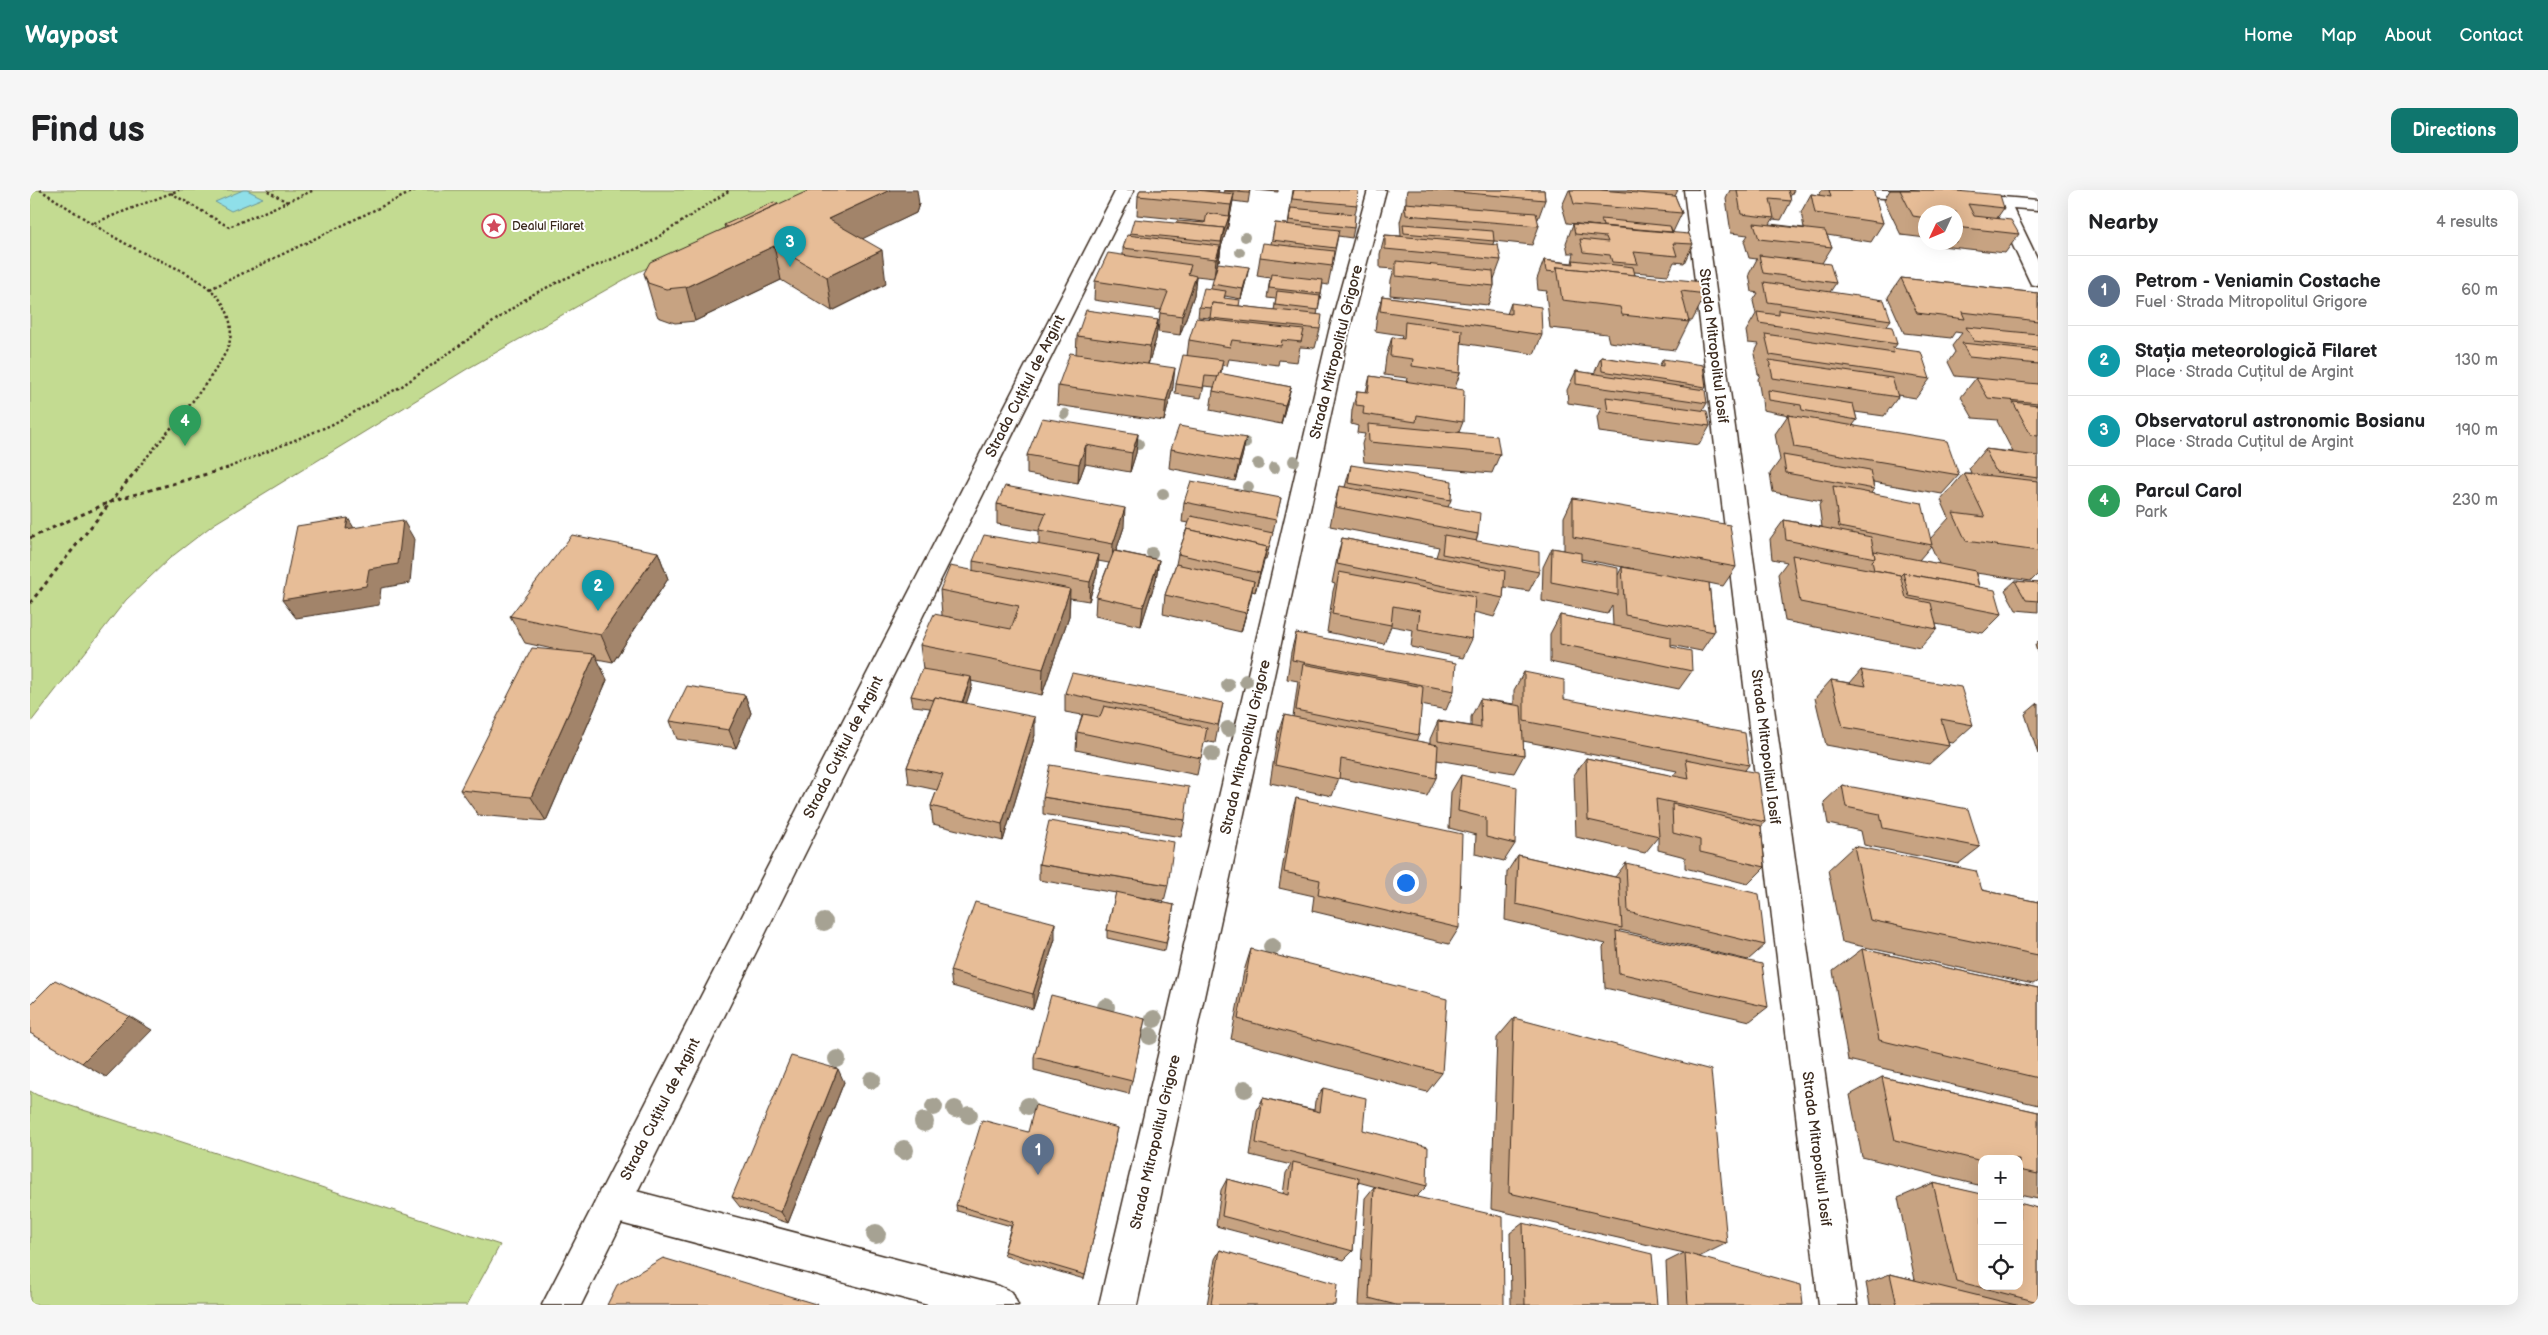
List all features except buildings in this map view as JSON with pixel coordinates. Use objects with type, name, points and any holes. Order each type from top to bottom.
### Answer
[{"type":"street","name":"Strada Cuțitul de Argint","points":[[562,1305],[1125,190]]},
{"type":"street","name":"Strada Mitropolitul Grigore","points":[[1118,1305],[1339,331],[1376,190]]},
{"type":"street","name":"Strada Mitropolitul Iosif","points":[[1693,190],[1838,1305]]},
{"type":"street","points":[[1843,190],[1947,198],[1997,196],[2038,205]]},
{"type":"street","points":[[1997,196],[2038,280]]},
{"type":"street","points":[[613,1203],[999,1305]]},
{"type":"path","points":[[30,603],[177,416],[210,377],[226,351],[230,339],[230,321],[223,304],[210,289],[176,267],[135,248],[40,190]]},
{"type":"path","points":[[94,224],[179,190]]},
{"type":"path","points":[[266,190],[287,202]]},
{"type":"path","points":[[171,193],[229,227],[314,190]]},
{"type":"path","points":[[210,289],[416,190]]},
{"type":"path","points":[[30,538],[112,501],[222,470],[331,425],[402,386],[530,296],[564,279],[646,245],[730,190]]},
{"type":"green space","points":[[30,190],[830,190],[719,235],[634,274],[467,369],[214,524],[170,558],[126,600],[30,723]]},
{"type":"green space","points":[[30,1091],[37,1095],[500,1245],[467,1305],[30,1305]]},
{"type":"water","points":[[243,190],[263,198],[231,211],[215,202]]},
{"type":"place","name":"Dealul Filaret","points":[[494,226]]},
{"type":"place","name":"Observatorul astronomic Bosianu","points":[[790,267]]},
{"type":"place","name":"Parcul Carol","points":[[185,446]]},
{"type":"place","name":"Stația meteorologică Filaret","points":[[598,611]]},
{"type":"place","name":"Petrom - Veniamin Costache","points":[[1038,1175]]}]
